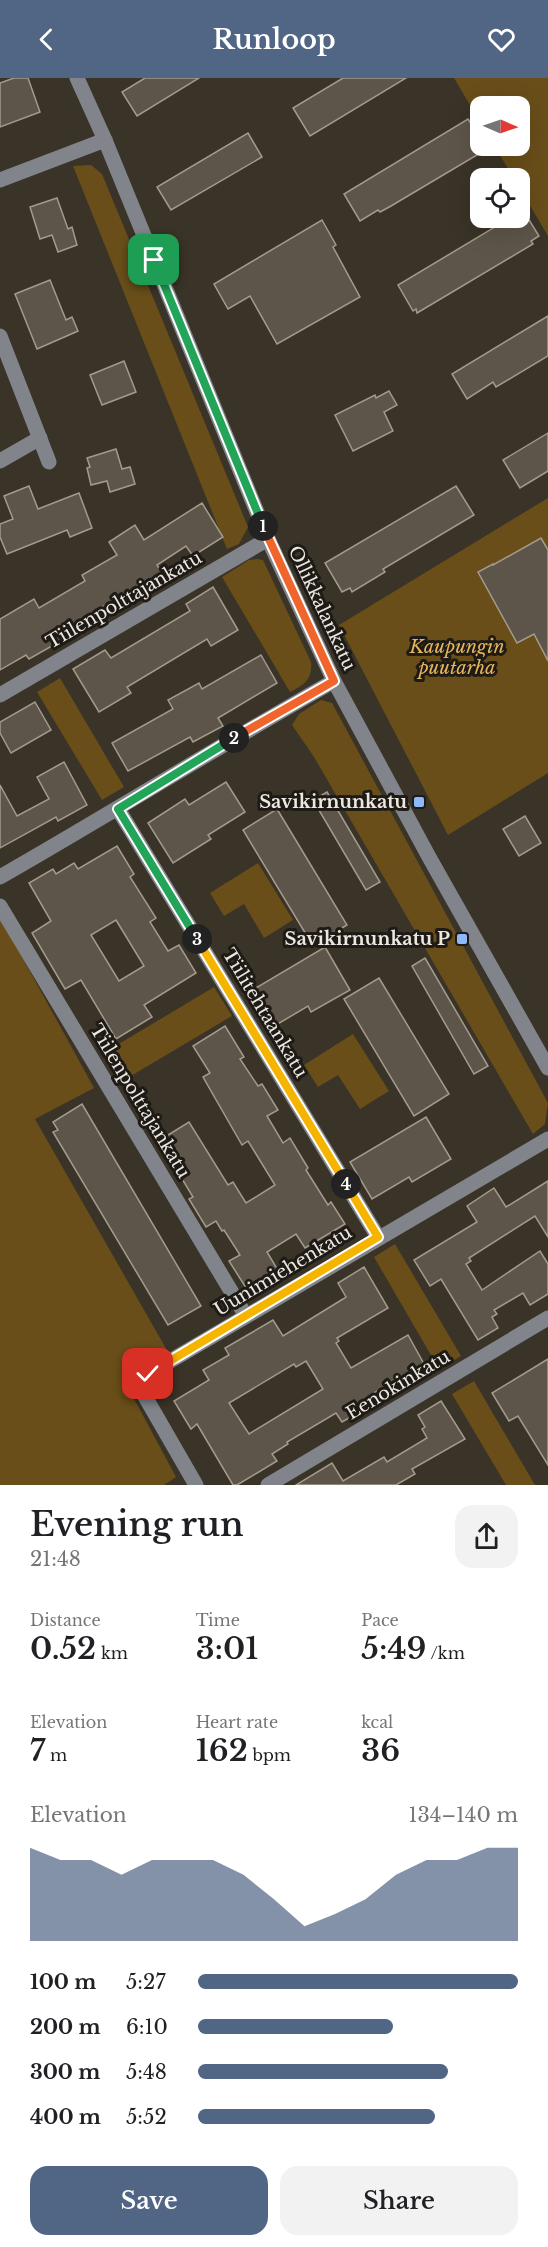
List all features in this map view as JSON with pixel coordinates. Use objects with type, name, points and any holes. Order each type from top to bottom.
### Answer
[{"type":"street","name":"Ollikkalankatu","points":[[77,78],[84,88],[268,539],[334,681],[548,1068]]},
{"type":"street","points":[[0,180],[105,140]]},
{"type":"street","points":[[0,336],[49,462]]},
{"type":"street","points":[[0,461],[40,438]]},
{"type":"street","name":"Tiilenpolttajankatu","points":[[0,695],[268,539]]},
{"type":"street","points":[[0,878],[250,728],[334,681]]},
{"type":"street","name":"Tiilitehtaankatu","points":[[118,809],[378,1237]]},
{"type":"street","name":"Tiilenpolttajankatu","points":[[0,906],[246,1316]]},
{"type":"street","name":"Uunimiehenkatu","points":[[196,1485],[143,1393],[144,1380],[148,1374],[548,1138]]},
{"type":"street","name":"Eenokinkatu","points":[[268,1485],[548,1318]]},
{"type":"green space","points":[[454,78],[548,78],[548,236],[530,206],[530,168],[508,168],[500,156],[530,156],[530,96],[470,96],[470,105]]},
{"type":"green space","points":[[91,165],[102,174],[248,527],[239,544],[227,549],[73,166]]},
{"type":"green space","name":"Kaupungin puutarha","points":[[548,498],[548,773],[448,835],[339,625]]},
{"type":"green space","points":[[249,560],[263,560],[311,662],[309,677],[290,692],[222,577]]},
{"type":"green space","points":[[60,678],[124,787],[102,800],[37,692]]},
{"type":"green space","points":[[321,700],[332,703],[548,1103],[545,1124],[533,1134],[314,757],[292,725],[299,714]]},
{"type":"green space","points":[[258,863],[293,920],[264,938],[244,904],[224,916],[210,893]]},
{"type":"green space","points":[[0,917],[94,1088],[35,1119],[168,1352],[125,1382],[176,1477],[164,1485],[0,1485]]},
{"type":"green space","points":[[214,987],[232,1016],[119,1083],[102,1054]]},
{"type":"green space","points":[[353,1034],[389,1091],[360,1109],[338,1075],[318,1087],[304,1065]]},
{"type":"green space","points":[[395,1244],[461,1356],[439,1369],[374,1257]]},
{"type":"green space","points":[[474,1381],[535,1485],[506,1485],[452,1394]]},
{"type":"building","points":[[14,78],[28,78],[40,112],[0,127],[0,83]]},
{"type":"building","points":[[145,78],[199,78],[137,116],[122,92]]},
{"type":"building","points":[[343,78],[406,78],[310,136],[293,108]]},
{"type":"building","points":[[468,119],[470,122],[470,156],[475,156],[391,206],[380,212],[378,210],[360,221],[344,194]]},
{"type":"building","points":[[248,133],[262,157],[171,210],[157,187]]},
{"type":"building","points":[[57,198],[68,229],[72,227],[77,245],[58,252],[52,235],[40,239],[30,207]]},
{"type":"building","points":[[322,220],[336,245],[333,247],[360,297],[277,344],[250,296],[228,309],[214,284]]},
{"type":"building","points":[[530,221],[539,236],[531,241],[533,244],[417,313],[416,309],[413,311],[398,285],[493,228],[530,228]]},
{"type":"building","points":[[50,280],[66,320],[72,317],[78,331],[37,349],[15,294]]},
{"type":"building","points":[[548,316],[548,356],[496,387],[493,382],[467,399],[452,374]]},
{"type":"building","points":[[124,361],[136,392],[102,405],[90,375]]},
{"type":"building","points":[[389,391],[397,405],[384,412],[393,431],[353,451],[335,415],[375,395],[376,398]]},
{"type":"building","points":[[548,433],[548,471],[520,488],[503,460]]},
{"type":"building","points":[[116,449],[122,469],[130,467],[135,484],[110,492],[107,481],[91,485],[87,458]]},
{"type":"building","points":[[29,486],[38,509],[79,493],[92,528],[70,537],[67,530],[7,554],[0,537],[0,524],[13,519],[4,496]]},
{"type":"building","points":[[456,486],[474,515],[383,569],[385,572],[352,592],[350,588],[342,592],[325,563]]},
{"type":"building","points":[[202,503],[223,537],[193,556],[186,546],[157,565],[163,574],[140,587],[139,585],[55,635],[59,642],[29,659],[26,655],[0,670],[0,619],[34,599],[39,608],[85,581],[82,575],[117,555],[109,542],[135,525],[144,540]]},
{"type":"building","points":[[541,538],[548,550],[548,661],[534,634],[517,643],[478,572]]},
{"type":"building","points":[[213,587],[238,630],[211,646],[207,639],[127,687],[131,693],[99,712],[73,669],[105,650],[111,658],[190,611],[186,604]]},
{"type":"building","points":[[261,655],[277,683],[218,718],[223,726],[193,742],[190,737],[128,771],[112,743],[173,709],[168,700],[199,683],[202,689]]},
{"type":"building","points":[[35,702],[51,730],[11,753],[0,733],[0,722]]},
{"type":"building","points":[[64,762],[87,805],[58,821],[56,817],[0,848],[0,785],[17,816],[49,799],[37,777]]},
{"type":"building","points":[[226,782],[245,812],[208,835],[211,839],[173,863],[148,823],[185,799],[189,805]]},
{"type":"building","points":[[327,792],[380,882],[366,890],[313,800]]},
{"type":"building","points":[[277,809],[347,925],[313,946],[243,830]]},
{"type":"building","points":[[525,816],[541,843],[519,856],[503,829]]},
{"type":"building","points":[[117,846],[134,874],[130,877],[156,918],[150,922],[168,951],[179,945],[196,973],[144,1005],[152,1017],[116,1039],[81,980],[65,989],[32,933],[51,921],[29,883],[53,869],[56,874],[74,863],[78,869]],"holes":[[[116,920],[144,966],[119,981],[91,935]]]},
{"type":"building","points":[[325,947],[350,990],[311,1012],[308,1006],[271,1028],[249,992]]},
{"type":"building","points":[[425,958],[488,1066],[474,1074],[412,966]]},
{"type":"building","points":[[379,978],[449,1094],[414,1116],[344,999]]},
{"type":"building","points":[[225,1026],[244,1057],[240,1059],[258,1086],[262,1084],[278,1110],[267,1116],[283,1143],[290,1138],[308,1168],[306,1170],[328,1205],[331,1202],[345,1224],[305,1248],[296,1234],[267,1252],[279,1272],[248,1291],[229,1261],[240,1255],[216,1221],[206,1227],[189,1199],[193,1197],[164,1149],[173,1143],[168,1135],[189,1122],[228,1185],[233,1182],[246,1203],[275,1185],[248,1141],[242,1145],[203,1077],[210,1073],[193,1046]]},
{"type":"building","points":[[82,1104],[201,1306],[168,1325],[53,1132],[58,1130],[53,1122]]},
{"type":"building","points":[[426,1117],[451,1159],[412,1182],[409,1177],[372,1199],[350,1162]]},
{"type":"building","points":[[548,1181],[548,1237],[535,1216],[469,1258],[471,1261],[466,1264],[482,1290],[540,1251],[548,1264],[548,1294],[530,1305],[523,1293],[494,1310],[497,1314],[492,1317],[498,1328],[478,1340],[441,1279],[430,1286],[414,1260],[477,1222],[467,1206],[494,1188],[506,1207]]},
{"type":"building","points":[[364,1267],[388,1308],[337,1338],[339,1341],[336,1343],[351,1368],[408,1335],[424,1364],[367,1397],[372,1405],[342,1422],[336,1413],[287,1442],[288,1444],[272,1454],[277,1461],[237,1485],[233,1485],[197,1424],[191,1429],[174,1401],[209,1380],[203,1370],[229,1355],[225,1348],[273,1320],[283,1336],[346,1297],[338,1283]],"holes":[[[306,1361],[323,1389],[249,1434],[229,1403],[294,1364],[296,1367]]]},
{"type":"building","points":[[548,1359],[548,1465],[518,1416],[509,1421],[492,1393]]},
{"type":"building","points":[[441,1401],[465,1439],[412,1469],[415,1474],[396,1485],[296,1485],[332,1463],[343,1481],[384,1457],[387,1462],[427,1438],[422,1429],[425,1427],[418,1415]]},
{"type":"place","name":"Savikirnunkatu","points":[[419,802]]},
{"type":"place","name":"Savikirnunkatu P","points":[[462,939]]},
{"type":"route","points":[[148,1374],[378,1237],[118,809],[250,728],[334,681],[268,539],[154,260]]}]
